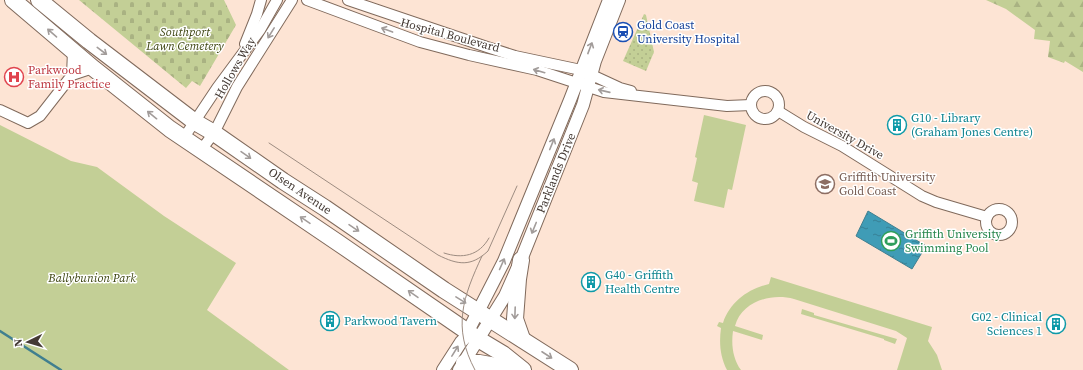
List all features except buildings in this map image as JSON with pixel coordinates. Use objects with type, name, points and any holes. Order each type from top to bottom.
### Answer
[{"type":"main road","name":"Olsen Avenue","points":[[13,0],[93,68],[183,139],[337,242],[473,336],[502,354],[523,370]]},
{"type":"main road","name":"Olsen Avenue","points":[[39,0],[89,41],[195,122],[214,133],[283,181],[484,315],[570,370]]},
{"type":"main road","points":[[521,260],[515,319],[522,339]]},
{"type":"main road","points":[[462,367],[479,363],[520,370]]},
{"type":"street","points":[[240,57],[261,0]]},
{"type":"street","name":"Hollows Way","points":[[183,139],[217,88],[260,30],[277,0]]},
{"type":"street","name":"Hollows Way","points":[[201,150],[214,133],[237,87],[292,0]]},
{"type":"street","name":"Hospital Boulevard","points":[[307,0],[420,42],[469,55],[537,70],[588,87]]},
{"type":"street","name":"Hospital Boulevard","points":[[348,0],[515,56],[586,72]]},
{"type":"street","name":"Parklands Drive","points":[[484,315],[505,296],[574,130],[588,87],[586,72],[609,0]]},
{"type":"street","name":"Parklands Drive","points":[[473,336],[484,315],[504,261],[576,82],[586,72],[597,56],[619,0]]},
{"type":"street","points":[[409,38],[415,23]]},
{"type":"street","points":[[420,42],[425,27]]},
{"type":"street","points":[[72,75],[73,51]]},
{"type":"street","points":[[0,110],[28,123],[40,116],[72,75],[93,68]]},
{"type":"street","points":[[586,72],[620,88],[648,96],[674,101],[727,106],[751,105]]},
{"type":"street","points":[[588,87],[604,92],[648,96]]},
{"type":"street","points":[[762,90],[771,91],[778,97],[780,102],[778,111],[772,118],[762,119],[754,114],[751,105],[757,92],[762,90]]},
{"type":"street","name":"University Drive","points":[[778,111],[804,127],[842,146],[922,196],[936,202],[987,217]]},
{"type":"street","points":[[462,367],[473,336]]},
{"type":"street","points":[[444,370],[473,336]]},
{"type":"green space","name":"Southport Lawn Cemetery","points":[[79,0],[224,0],[236,25],[200,86],[192,81],[186,88]]},
{"type":"green space","points":[[986,0],[1083,0],[1083,72],[1065,61],[1064,63],[1048,57],[1050,41],[1034,39],[1035,30],[1006,9]]},
{"type":"green space","points":[[644,14],[646,15],[654,52],[646,71],[623,61]]},
{"type":"green space","points":[[704,115],[746,125],[732,190],[728,189],[724,208],[694,201],[698,183],[692,181],[697,158],[695,157]]},
{"type":"green space","name":"Ballybunion Park","points":[[0,125],[71,161],[97,167],[164,216],[236,263],[207,310],[289,370],[0,370]]},
{"type":"green space","points":[[771,277],[932,327],[928,341],[937,355],[942,370],[897,370],[907,338],[896,331],[794,299],[776,297],[758,301],[744,310],[739,317],[735,326],[763,335],[762,340],[733,331],[733,352],[741,370],[727,370],[721,349],[721,328],[717,326],[719,322],[723,323],[730,309],[735,303],[754,289],[769,284]]},
{"type":"green space","points":[[802,309],[814,313],[814,315],[897,339],[895,344],[884,339],[801,314]]},
{"type":"water","name":"Griffith University Swimming Pool","points":[[868,211],[926,246],[912,269],[856,236]]},
{"type":"waterway","points":[[0,331],[61,370]]},
{"type":"tram line","points":[[269,143],[438,255],[452,261],[464,263],[470,262],[476,260],[488,251],[517,186]]},
{"type":"tram line","points":[[444,253],[464,256],[480,249],[489,238]]},
{"type":"tram line","points":[[475,370],[468,354],[462,326],[465,299],[482,256]]},
{"type":"place","name":"Gold Coast University Hospital","points":[[623,32]]},
{"type":"place","name":"Parkwood Family Practice","points":[[14,77]]},
{"type":"place","name":"G10 - Library (Graham Jones Centre)","points":[[897,125]]},
{"type":"place","name":"Griffith University Gold Coast","points":[[825,184]]},
{"type":"place","name":"Griffith University Swimming Pool","points":[[891,241]]},
{"type":"place","name":"G40 - Griffith Health Centre","points":[[591,282]]},
{"type":"place","name":"Parkwood Tavern","points":[[330,321]]},
{"type":"place","name":"G02 - Clinical Sciences 1","points":[[1056,324]]}]
